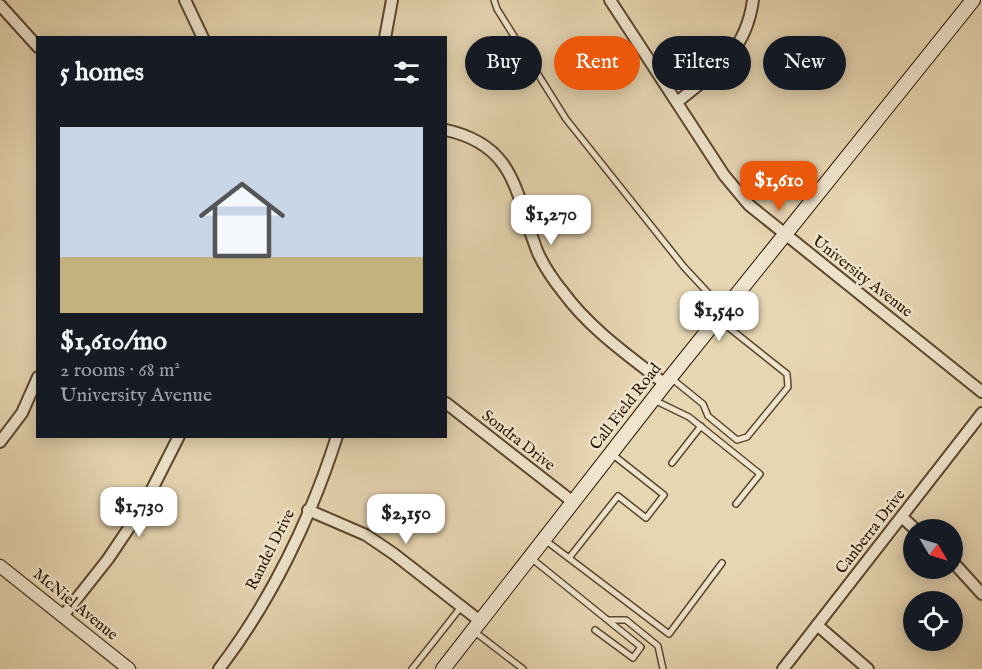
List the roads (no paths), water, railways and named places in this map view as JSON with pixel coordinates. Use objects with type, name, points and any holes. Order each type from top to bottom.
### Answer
[{"type":"main road","name":"Call Field Road","points":[[443,669],[667,380],[974,0]]},
{"type":"street","points":[[185,0],[202,36]]},
{"type":"street","points":[[385,36],[392,0]]},
{"type":"street","name":"University Avenue","points":[[610,0],[724,175],[749,205],[982,392]]},
{"type":"street","points":[[677,102],[722,66],[738,47],[751,20],[753,0]]},
{"type":"street","points":[[0,5],[36,44]]},
{"type":"street","points":[[447,130],[465,135],[494,152],[513,179],[539,255],[563,293],[595,328],[667,380]]},
{"type":"street","points":[[0,442],[22,413],[36,382]]},
{"type":"street","name":"Sondra Drive","points":[[447,404],[573,502]]},
{"type":"street","name":"Canberra Drive","points":[[783,669],[982,413]]},
{"type":"street","points":[[63,616],[108,559],[143,507],[178,438]]},
{"type":"street","name":"Randel Drive","points":[[219,669],[276,579],[308,510],[336,438]]},
{"type":"street","points":[[308,510],[366,536],[394,554],[461,607],[476,626]]},
{"type":"street","name":"McNiel Avenue","points":[[0,566],[129,669]]},
{"type":"street","points":[[963,573],[982,594]]},
{"type":"street","points":[[817,625],[868,669]]},
{"type":"lane","points":[[494,0],[497,9],[566,119],[721,315],[787,374],[788,387],[747,437],[737,440],[708,416],[704,404],[667,380]]},
{"type":"lane","points":[[652,400],[689,417],[760,474],[736,504]]},
{"type":"lane","points":[[672,463],[701,426]]},
{"type":"lane","points":[[569,558],[618,496],[646,518],[664,495],[611,453]]},
{"type":"lane","points":[[544,539],[669,634],[722,563]]},
{"type":"lane","points":[[530,557],[642,647],[633,658],[595,630]]},
{"type":"lane","points":[[412,669],[461,607]]},
{"type":"lane","points":[[610,620],[626,620],[658,646],[663,669]]},
{"type":"lane","points":[[476,626],[524,669]]}]
